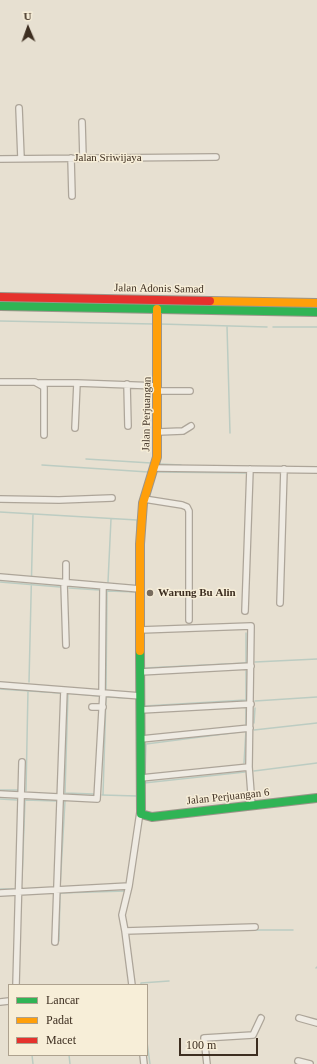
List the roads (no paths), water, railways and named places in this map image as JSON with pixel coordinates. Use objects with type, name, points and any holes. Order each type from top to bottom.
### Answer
[{"type":"main road","name":"Jalan Adonis Samad","points":[[0,297],[22,302],[317,303]]},
{"type":"main road","points":[[0,306],[22,302],[157,310],[317,312]]},
{"type":"main road","points":[[270,302],[270,311]]},
{"type":"main road","name":"Jalan Perjuangan","points":[[141,814],[140,544],[144,499],[154,468],[158,432],[157,310]]},
{"type":"main road","name":"Jalan Perjuangan 6","points":[[141,814],[152,817],[317,798]]},
{"type":"street","points":[[19,108],[21,158]]},
{"type":"street","points":[[82,122],[83,158]]},
{"type":"street","name":"Jalan Sriwijaya","points":[[0,159],[216,157]]},
{"type":"street","points":[[71,158],[72,196]]},
{"type":"street","points":[[0,382],[127,384],[190,391]]},
{"type":"street","points":[[39,383],[44,387],[44,435]]},
{"type":"street","points":[[75,428],[77,383]]},
{"type":"street","points":[[127,384],[128,426]]},
{"type":"street","points":[[158,432],[183,431],[191,426]]},
{"type":"street","points":[[154,468],[317,470]]},
{"type":"street","points":[[245,611],[250,469]]},
{"type":"street","points":[[280,603],[284,469]]},
{"type":"street","points":[[0,499],[59,500],[112,498]]},
{"type":"street","points":[[144,499],[187,507],[190,511],[189,620]]},
{"type":"street","points":[[66,564],[66,645]]},
{"type":"street","points":[[0,577],[140,588]]},
{"type":"street","points":[[0,794],[95,800],[98,797],[103,707],[104,586]]},
{"type":"street","points":[[140,630],[251,626],[249,767],[252,806]]},
{"type":"street","points":[[140,672],[251,666]]},
{"type":"street","points":[[0,685],[141,696]]},
{"type":"street","points":[[55,942],[64,690]]},
{"type":"street","points":[[141,710],[251,704]]},
{"type":"street","points":[[92,707],[103,707]]},
{"type":"street","points":[[141,739],[250,728]]},
{"type":"street","points":[[16,984],[22,762]]},
{"type":"street","points":[[141,778],[249,767]]},
{"type":"street","points":[[132,984],[122,915],[129,886],[141,814]]},
{"type":"street","points":[[0,893],[129,886]]},
{"type":"street","points":[[124,931],[255,927]]},
{"type":"street","points":[[207,1064],[204,1038],[253,1035],[261,1018]]},
{"type":"street","points":[[300,1018],[317,1023]]},
{"type":"street","points":[[298,1061],[310,1064]]},
{"type":"waterway","points":[[0,321],[154,324]]},
{"type":"waterway","points":[[160,324],[267,327]]},
{"type":"waterway","points":[[227,326],[230,433]]},
{"type":"waterway","points":[[273,327],[317,327]]},
{"type":"waterway","points":[[86,459],[151,463]]},
{"type":"waterway","points":[[160,464],[181,465]]},
{"type":"waterway","points":[[42,465],[148,472]]},
{"type":"waterway","points":[[158,472],[246,473]]},
{"type":"waterway","points":[[0,512],[137,520],[137,528]]},
{"type":"waterway","points":[[29,682],[33,514]]},
{"type":"waterway","points":[[108,582],[111,519]]},
{"type":"waterway","points":[[0,582],[60,587]]},
{"type":"waterway","points":[[69,588],[99,590]]},
{"type":"waterway","points":[[107,591],[137,592]]},
{"type":"waterway","points":[[106,689],[107,591]]},
{"type":"waterway","points":[[246,633],[246,663]]},
{"type":"waterway","points":[[255,662],[317,659]]},
{"type":"waterway","points":[[145,668],[247,663]]},
{"type":"waterway","points":[[246,671],[246,701]]},
{"type":"waterway","points":[[0,689],[60,693]]},
{"type":"waterway","points":[[26,791],[28,690]]},
{"type":"waterway","points":[[67,693],[99,696]]},
{"type":"waterway","points":[[65,793],[68,693]]},
{"type":"waterway","points":[[103,795],[106,697]]},
{"type":"waterway","points":[[107,697],[127,698]]},
{"type":"waterway","points":[[255,701],[317,697]]},
{"type":"waterway","points":[[145,706],[246,700]]},
{"type":"waterway","points":[[254,723],[255,708]]},
{"type":"waterway","points":[[246,709],[246,724]]},
{"type":"waterway","points":[[254,730],[317,723]]},
{"type":"waterway","points":[[244,763],[246,730]]},
{"type":"waterway","points":[[145,773],[146,744],[239,732]]},
{"type":"waterway","points":[[254,771],[317,763]]},
{"type":"waterway","points":[[145,782],[144,783],[245,772]]},
{"type":"waterway","points":[[0,790],[18,790]]},
{"type":"waterway","points":[[65,793],[94,794]]},
{"type":"waterway","points":[[102,795],[137,796]]},
{"type":"waterway","points":[[0,799],[17,800]]},
{"type":"waterway","points":[[25,800],[56,801]]},
{"type":"waterway","points":[[22,879],[25,800]]},
{"type":"waterway","points":[[60,888],[65,801]]},
{"type":"waterway","points":[[21,889],[43,888]]},
{"type":"waterway","points":[[0,889],[13,889]]},
{"type":"waterway","points":[[60,893],[126,891]]},
{"type":"waterway","points":[[59,941],[60,893]]},
{"type":"waterway","points":[[252,930],[293,930]]},
{"type":"waterway","points":[[19,965],[19,984]]},
{"type":"waterway","points":[[141,984],[169,981]]},
{"type":"waterway","points":[[148,1049],[150,1064]]},
{"type":"waterway","points":[[32,1056],[33,1064]]},
{"type":"waterway","points":[[69,1056],[70,1064]]},
{"type":"place","name":"Warung Bu Alin","points":[[150,593]]}]
